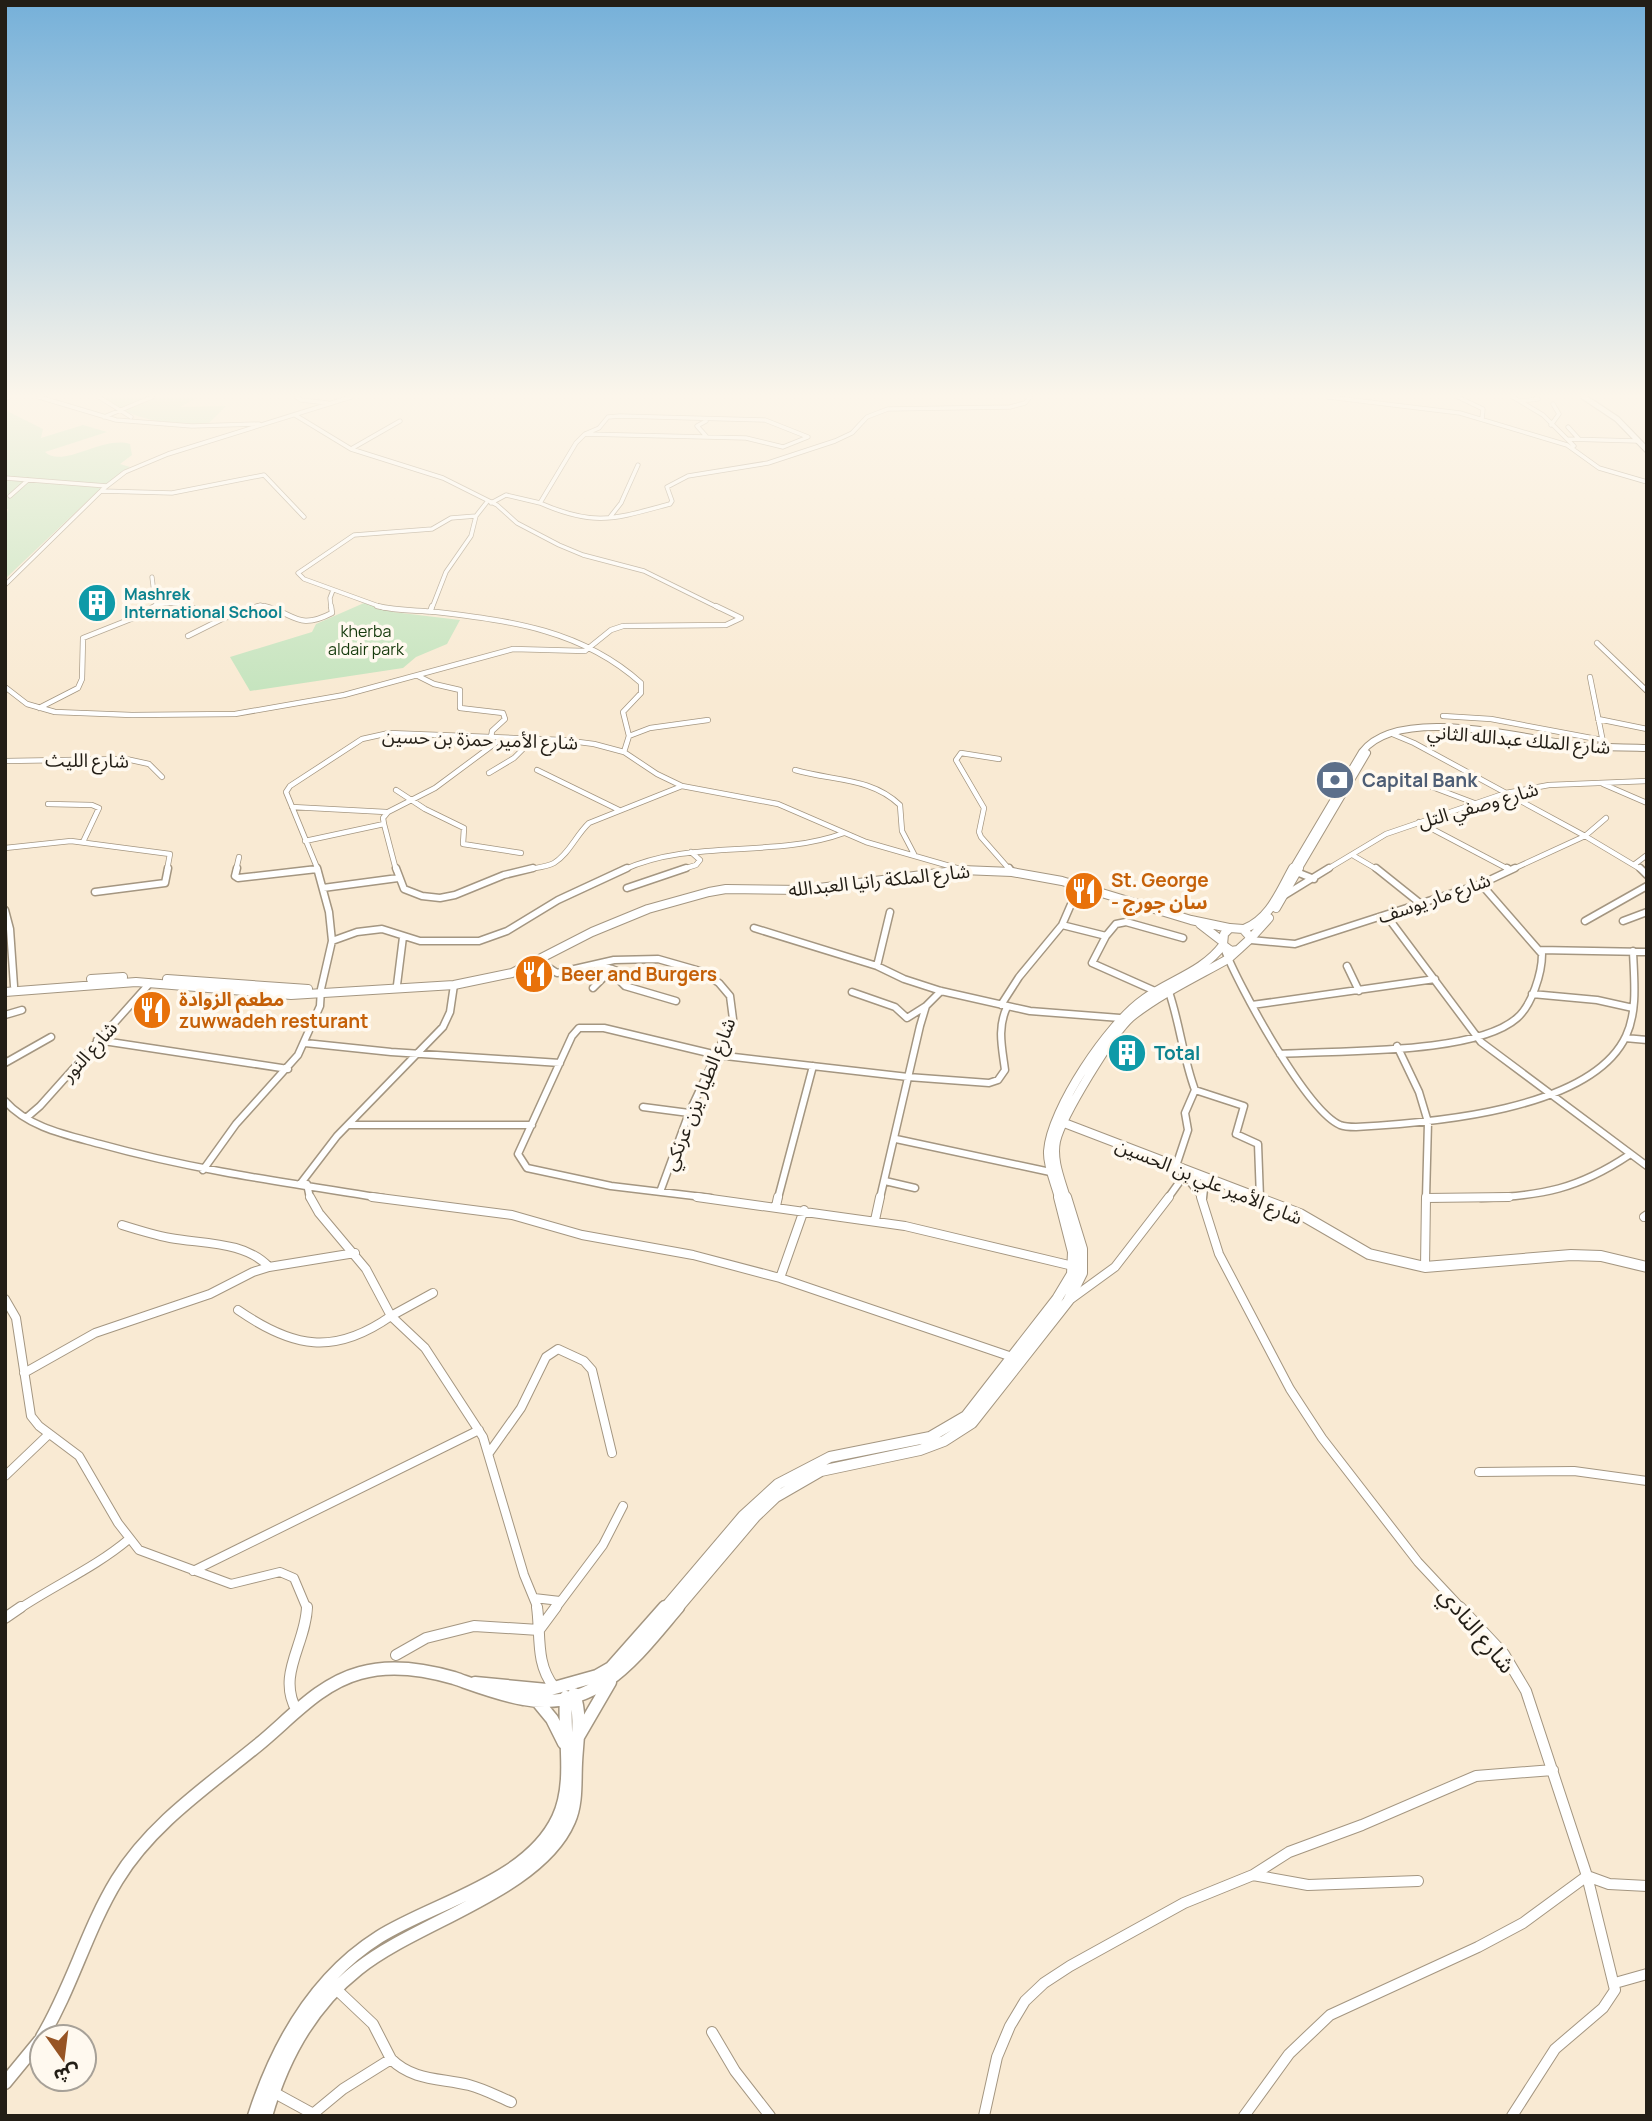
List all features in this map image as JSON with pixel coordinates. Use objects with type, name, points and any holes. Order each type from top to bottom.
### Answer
[{"type":"main road","name":"شارع الملك عبدالله الثاني","points":[[1397,734],[1487,732],[1647,749]]},
{"type":"main road","name":"شارع الملك عبدالله الثاني","points":[[1397,734],[1488,734],[1594,750],[1647,749]]},
{"type":"main road","points":[[1060,1121],[1121,1028],[1147,1005],[1228,959],[1266,922],[1299,873],[1365,756],[1377,744],[1397,734]]},
{"type":"main road","points":[[254,2116],[269,2071],[287,2033],[332,1975],[378,1938],[510,1868],[532,1853],[547,1838],[561,1809],[571,1742],[610,1682],[650,1642],[766,1506],[793,1486],[821,1471],[930,1447],[972,1423],[1068,1301],[1077,1270],[1054,1173],[1054,1154],[1060,1121],[1104,1038],[1119,1018],[1155,991],[1212,960],[1223,945],[1224,934],[1229,928],[1244,929],[1257,924],[1268,912],[1364,749],[1373,741],[1397,734]]},
{"type":"main road","name":"شارع الملكة رانيا العبدالله","points":[[8,988],[134,977],[321,992],[474,979],[534,961],[621,920],[709,892],[726,889],[803,890],[962,870],[1012,872],[1079,886],[1191,920],[1229,928]]},
{"type":"main road","name":"شارع الملكة رانيا العبدالله","points":[[1191,920],[1210,930],[1223,945]]},
{"type":"main road","points":[[1244,929],[1251,939]]},
{"type":"main road","points":[[1223,945],[1231,951],[1238,950]]},
{"type":"main road","name":"شارع الملكة رانيا العبدالله","points":[[8,988],[150,983],[249,993],[321,992],[454,985],[497,977],[526,968],[534,961]]},
{"type":"main road","name":"شارع الأمير علي بن الحسين","points":[[1060,1121],[1300,1214],[1369,1254],[1424,1267],[1571,1255],[1601,1256],[1647,1267]]},
{"type":"main road","points":[[465,1682],[572,1692],[604,1672],[618,1661],[656,1620],[743,1516],[778,1483],[830,1457],[916,1440],[941,1432],[966,1416],[1077,1270]]},
{"type":"main road","points":[[50,2023],[62,2003],[108,1895],[132,1858],[169,1821],[331,1685],[367,1670],[392,1668],[421,1671],[465,1682],[494,1694],[538,1702],[610,1682]]},
{"type":"main road","points":[[266,2116],[298,2040],[336,1989],[356,1970],[386,1948],[500,1888],[548,1855],[572,1814],[572,1692]]},
{"type":"main road","points":[[538,1702],[571,1742]]},
{"type":"main road","points":[[5,2083],[28,2054]]},
{"type":"street","points":[[5,585],[96,496]]},
{"type":"street","points":[[284,496],[304,517]]},
{"type":"street","points":[[5,687],[16,698],[37,709],[132,715],[235,713],[306,703],[418,676],[513,649],[575,652],[589,648],[616,628],[726,625],[742,617],[644,571],[583,555],[559,545],[525,527],[478,496]]},
{"type":"street","points":[[430,612],[446,572],[471,536],[476,516],[489,502],[501,496]]},
{"type":"street","points":[[513,496],[583,519],[610,517],[670,504],[670,496]]},
{"type":"street","points":[[540,503],[544,496]]},
{"type":"street","points":[[610,517],[624,496]]},
{"type":"street","points":[[476,516],[451,518],[432,529],[354,535],[298,573],[304,579],[390,609],[430,612],[539,630],[622,663],[641,683],[642,693],[623,712],[629,736],[624,752]]},
{"type":"street","points":[[152,577],[154,597],[158,604]]},
{"type":"street","points":[[188,636],[222,619],[264,605],[301,623],[309,624],[332,613],[330,598],[333,590]]},
{"type":"street","points":[[37,709],[65,697],[82,682],[82,643],[86,635],[131,619],[158,604],[183,604],[222,619]]},
{"type":"street","points":[[1597,643],[1647,691]]},
{"type":"street","points":[[418,676],[433,684],[460,690],[460,708],[503,713],[505,720],[492,732],[491,738]]},
{"type":"street","points":[[1443,716],[1491,719],[1603,743],[1590,677]]},
{"type":"street","points":[[1598,719],[1647,729]]},
{"type":"street","points":[[629,736],[650,728],[708,720]]},
{"type":"street","name":"شارع الأمير حمزة بن حسين","points":[[292,807],[286,796],[290,786],[372,736],[389,733],[578,741],[624,752],[657,774],[682,786],[765,800],[866,842],[962,870]]},
{"type":"street","points":[[1397,734],[1585,836],[1634,864],[1647,875]]},
{"type":"street","points":[[1397,734],[1414,743]]},
{"type":"street","points":[[203,1170],[236,1124],[288,1069],[305,1043],[320,1006],[332,941],[323,888],[292,807],[386,812],[413,801],[461,770],[501,739]]},
{"type":"street","points":[[489,773],[514,758],[533,739]]},
{"type":"street","points":[[999,759],[961,753],[956,761],[984,808],[979,832],[984,843],[1012,872]]},
{"type":"street","name":"شارع الليث","points":[[5,761],[126,758],[149,764],[162,777]]},
{"type":"street","points":[[794,769],[851,780],[892,797],[900,805],[902,831],[914,854]]},
{"type":"street","points":[[537,770],[600,798],[619,810]]},
{"type":"street","points":[[1411,779],[1477,804]]},
{"type":"street","name":"شارع وصفي التل","points":[[1285,895],[1354,856],[1386,834],[1506,793],[1549,785],[1647,781]]},
{"type":"street","points":[[1600,783],[1647,803]]},
{"type":"street","points":[[386,812],[384,824],[398,878],[404,888],[416,895],[440,898],[455,895],[504,875],[553,864],[566,853],[586,825],[682,786]]},
{"type":"street","points":[[396,790],[464,828],[463,844],[521,853]]},
{"type":"street","points":[[48,804],[92,805],[99,808],[83,842]]},
{"type":"street","name":"شارع مار يوسف","points":[[1251,939],[1295,944],[1481,884],[1585,836],[1606,818]]},
{"type":"street","points":[[1419,822],[1510,870]]},
{"type":"street","points":[[305,841],[384,824]]},
{"type":"street","points":[[332,941],[375,929],[388,930],[419,941],[462,943],[489,939],[558,900],[643,861],[691,852],[817,843],[844,833]]},
{"type":"street","points":[[5,848],[56,841],[170,854],[165,883],[95,892]]},
{"type":"street","points":[[627,888],[696,865],[700,860],[691,852]]},
{"type":"street","points":[[1634,864],[1647,855]]},
{"type":"street","points":[[1354,856],[1421,904]]},
{"type":"street","points":[[239,857],[238,878],[317,869]]},
{"type":"street","points":[[1299,873],[1314,879]]},
{"type":"street","points":[[323,888],[398,878]]},
{"type":"street","points":[[1280,1054],[1478,1037],[1513,1022],[1525,1010],[1532,994],[1542,963],[1539,950],[1481,884]]},
{"type":"street","points":[[1079,886],[1062,925],[1019,977],[1004,1006],[1000,1035],[1006,1065],[998,1080],[979,1082],[908,1077],[717,1055],[587,1026],[575,1031],[518,1154],[527,1168],[579,1181],[875,1220],[1059,1261],[1091,1280],[1099,1280]]},
{"type":"street","points":[[1586,921],[1647,886]]},
{"type":"street","points":[[5,910],[8,930],[8,988]]},
{"type":"street","points":[[877,966],[890,912]]},
{"type":"street","points":[[1623,921],[1647,912]]},
{"type":"street","points":[[1386,915],[1478,1037],[1550,1095],[1647,1166]]},
{"type":"street","points":[[1155,991],[1092,963],[1106,936],[1116,924],[1126,922],[1183,937]]},
{"type":"street","points":[[1062,925],[1106,936]]},
{"type":"street","points":[[754,928],[877,966],[904,979],[941,991],[1004,1006],[1059,1014],[1119,1018]]},
{"type":"street","points":[[397,985],[403,937]]},
{"type":"street","points":[[1223,945],[1252,1005],[1280,1054],[1329,1118],[1341,1126],[1428,1122],[1498,1109],[1550,1095],[1594,1072],[1609,1060],[1625,1038],[1633,1008],[1633,951]]},
{"type":"street","points":[[1539,950],[1647,952]]},
{"type":"street","name":"شارع الطيار يزن عرنكي","points":[[534,961],[557,973],[626,958],[653,957],[693,967],[718,982],[730,994],[733,1019],[689,1114],[660,1192]]},
{"type":"street","points":[[597,963],[618,972],[620,982],[625,986],[676,1001]]},
{"type":"street","points":[[1346,966],[1359,991]]},
{"type":"street","points":[[593,988],[612,969]]},
{"type":"street","points":[[1252,1005],[1435,979]]},
{"type":"street","name":"شارع النور","points":[[26,1118],[40,1106],[150,983]]},
{"type":"street","points":[[304,1183],[349,1125],[414,1054],[434,1038],[448,1018],[454,985]]},
{"type":"street","points":[[852,992],[895,1007],[907,1018],[926,1006],[941,991]]},
{"type":"street","points":[[1068,1301],[1115,1267],[1182,1177],[1188,1130],[1185,1113],[1195,1090],[1185,1062],[1169,992]]},
{"type":"street","points":[[1532,994],[1597,1000],[1633,1008]]},
{"type":"street","points":[[875,1220],[926,1006]]},
{"type":"street","points":[[5,1015],[22,1010]]},
{"type":"street","points":[[5,1063],[51,1037]]},
{"type":"street","points":[[1625,1038],[1647,1040]]},
{"type":"street","points":[[97,1040],[288,1069]]},
{"type":"street","points":[[305,1043],[414,1054],[560,1063]]},
{"type":"street","points":[[1397,1046],[1419,1092],[1428,1122],[1424,1267]]},
{"type":"street","points":[[776,1206],[813,1066]]},
{"type":"street","points":[[1195,1090],[1244,1106],[1236,1134],[1258,1144],[1260,1199]]},
{"type":"street","points":[[5,1101],[9,1110],[69,1137],[203,1170],[304,1183],[386,1199],[512,1215],[582,1235],[693,1255],[780,1278],[1012,1357]]},
{"type":"street","points":[[643,1107],[689,1114]]},
{"type":"street","points":[[349,1125],[532,1125]]},
{"type":"street","points":[[896,1139],[1054,1173]]},
{"type":"street","points":[[1426,1198],[1512,1196],[1570,1185],[1597,1176],[1629,1155]]},
{"type":"street","name":"شارع النادي","points":[[1182,1168],[1202,1199],[1219,1254],[1290,1389],[1322,1438],[1418,1562],[1504,1654],[1526,1691],[1587,1876],[1615,1983]]},
{"type":"street","points":[[1202,1199],[1210,1179]]},
{"type":"street","points":[[886,1181],[915,1188]]},
{"type":"street","points":[[304,1183],[316,1208],[355,1253],[386,1301],[391,1316],[421,1343],[480,1430],[524,1575],[539,1615],[542,1666],[555,1689]]},
{"type":"street","points":[[780,1278],[804,1210]]},
{"type":"street","points":[[122,1225],[173,1238],[231,1248],[262,1259],[269,1267]]},
{"type":"street","points":[[24,1373],[104,1330],[210,1294],[253,1272],[355,1253]]},
{"type":"street","points":[[238,1310],[274,1333],[314,1344],[332,1344],[361,1336],[433,1293]]},
{"type":"street","points":[[5,1299],[16,1318],[31,1416],[83,1461],[129,1539],[147,1555],[231,1584],[280,1572],[294,1578],[306,1602],[307,1612],[288,1682],[291,1704],[298,1711]]},
{"type":"street","points":[[489,1453],[521,1408],[546,1357],[558,1349],[584,1361],[592,1370],[612,1453]]},
{"type":"street","points":[[193,1571],[480,1430]]},
{"type":"street","points":[[5,1476],[49,1434]]},
{"type":"street","points":[[1479,1472],[1574,1471],[1647,1481]]},
{"type":"street","points":[[539,1630],[603,1545],[623,1506]]},
{"type":"street","points":[[5,1618],[51,1587],[112,1553],[129,1539]]},
{"type":"street","points":[[534,1598],[560,1601]]},
{"type":"street","points":[[396,1655],[426,1638],[474,1626],[539,1630]]},
{"type":"street","points":[[984,2116],[998,2056],[1010,2026],[1025,2001],[1044,1983],[1116,1939],[1184,1903],[1253,1875],[1289,1852],[1362,1825],[1476,1776],[1553,1770]]},
{"type":"street","points":[[1253,1875],[1308,1885],[1418,1881]]},
{"type":"street","points":[[1244,2116],[1289,2054],[1330,2015],[1478,1947],[1523,1923],[1587,1876],[1609,1884],[1647,1886]]},
{"type":"street","points":[[1512,2116],[1529,2087],[1570,2032],[1612,2000],[1615,1983],[1647,1973]]},
{"type":"street","points":[[336,1989],[373,2024],[397,2066],[413,2075],[471,2085],[511,2102]]},
{"type":"street","points":[[712,2032],[735,2071],[770,2116]]},
{"type":"street","points":[[274,2092],[316,2115],[344,2089],[391,2059]]},
{"type":"green space","points":[[5,496],[93,496],[5,579],[5,521],[8,509],[5,509]]},
{"type":"green space","name":"kherba aldair park","points":[[364,603],[393,612],[460,620],[447,644],[416,657],[403,668],[250,691],[230,657],[312,632],[316,624]]},
{"type":"place","name":"Mashrek International School","points":[[97,603]]},
{"type":"place","name":"Capital Bank","points":[[1335,780]]},
{"type":"place","name":"St. George - سان جورج","points":[[1084,891]]},
{"type":"place","name":"Beer and Burgers","points":[[534,974]]},
{"type":"place","name":"مطعم الزوادة zuwwadeh resturant","points":[[152,1010]]},
{"type":"place","name":"Total","points":[[1127,1053]]}]
